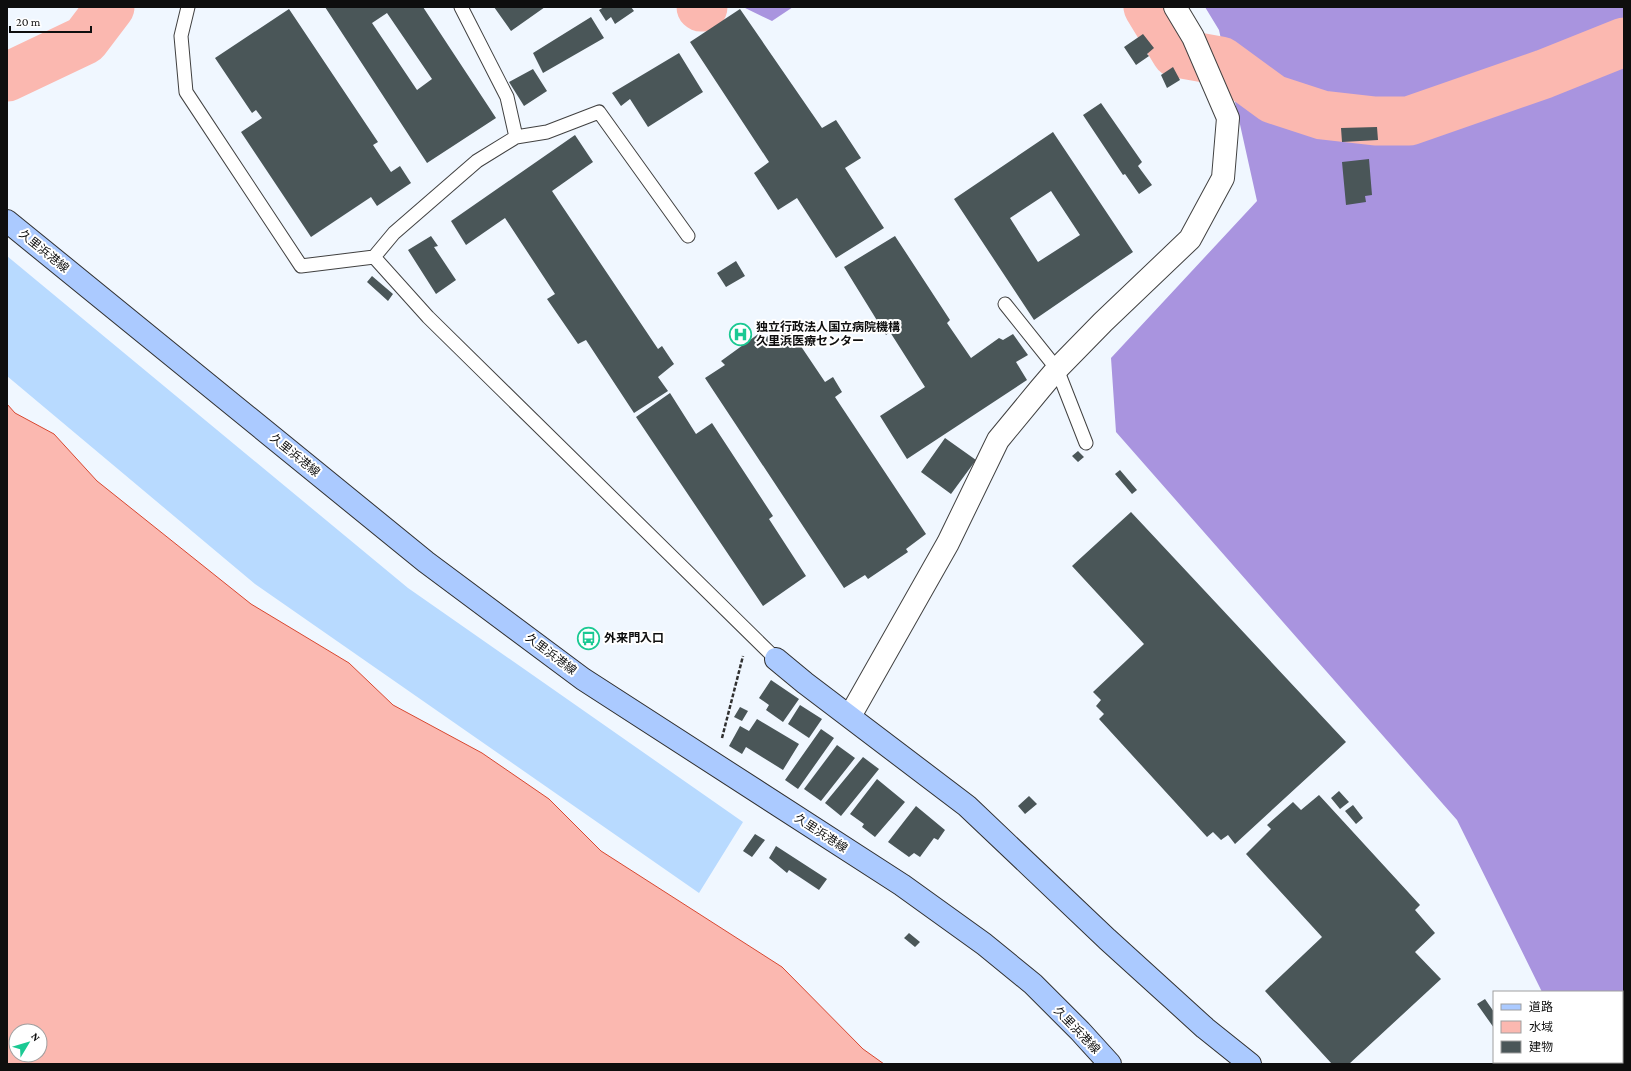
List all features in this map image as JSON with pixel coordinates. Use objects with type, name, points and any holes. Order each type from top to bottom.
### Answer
[{"type":"main road","name":"久里浜港線","points":[[7,221],[426,562],[583,679],[902,885],[984,944],[1033,984],[1080,1031],[1110,1064]]},
{"type":"main road","points":[[776,659],[805,683],[968,806],[1107,939],[1205,1028],[1250,1064]]},
{"type":"street","points":[[850,716],[948,543],[998,440],[1057,369],[1103,322],[1190,239],[1223,178],[1228,118],[1193,37],[1176,7]]},
{"type":"lane","points":[[188,7],[181,36],[186,92],[301,266],[374,258],[394,233],[477,161],[516,138],[547,132],[599,112],[688,236]]},
{"type":"lane","points":[[461,7],[507,97],[516,138]]},
{"type":"lane","points":[[374,258],[434,322],[776,659]]},
{"type":"lane","points":[[1005,304],[1057,369],[1086,443]]},
{"type":"path","points":[[720,745],[745,649],[754,637]]},
{"type":"shaded area","points":[[743,7],[793,7],[772,21]]},
{"type":"shaded area","points":[[1205,7],[1624,7],[1624,1064],[1576,1063],[1623,1063],[1623,991],[1542,991],[1457,820],[1116,432],[1111,358],[1257,201],[1219,30]]},
{"type":"sand","points":[[7,256],[408,588],[743,822],[699,893],[255,584],[7,376]]},
{"type":"water","points":[[7,404],[15,413],[54,434],[97,481],[251,604],[349,663],[393,705],[482,753],[549,799],[601,851],[782,967],[863,1049],[884,1064],[7,1064]]},
{"type":"building","points":[[325,7],[423,7],[496,118],[427,163]],"holes":[[[387,13],[432,79],[417,90],[372,23]]]},
{"type":"building","points":[[494,7],[545,7],[511,31]]},
{"type":"building","points":[[604,7],[631,7],[634,11],[615,24],[611,17],[606,21],[599,10]]},
{"type":"building","points":[[289,9],[378,142],[373,145],[391,172],[400,166],[411,183],[377,206],[371,197],[311,237],[241,132],[262,118],[256,110],[252,113],[215,58]]},
{"type":"building","points":[[740,9],[822,128],[836,120],[861,158],[845,168],[884,228],[836,258],[797,198],[778,210],[754,173],[769,162],[690,42]]},
{"type":"building","points":[[591,17],[604,38],[543,73],[533,53]]},
{"type":"building","points":[[1143,34],[1154,48],[1147,54],[1149,56],[1136,65],[1124,47]]},
{"type":"building","points":[[679,53],[703,92],[648,127],[630,99],[621,106],[612,93]]},
{"type":"building","points":[[1173,67],[1180,80],[1167,88],[1161,75]]},
{"type":"building","points":[[533,69],[547,91],[524,106],[509,82]]},
{"type":"building","points":[[1101,103],[1142,162],[1138,166],[1152,185],[1139,194],[1125,174],[1123,175],[1083,115]]},
{"type":"building","points":[[1377,127],[1378,140],[1342,142],[1341,128]]},
{"type":"building","points":[[1053,132],[1133,252],[1034,320],[954,199]],"holes":[[[1051,191],[1080,235],[1038,262],[1010,218]]]},
{"type":"building","points":[[575,135],[593,162],[552,191],[658,349],[662,346],[674,364],[658,377],[668,391],[634,413],[586,340],[578,344],[547,299],[555,294],[505,218],[466,245],[451,221]]},
{"type":"building","points":[[1369,159],[1372,195],[1365,196],[1366,202],[1346,205],[1342,162]]},
{"type":"building","points":[[431,236],[438,246],[434,247],[456,280],[436,294],[408,250]]},
{"type":"building","points":[[895,236],[950,320],[947,323],[971,358],[999,338],[1003,340],[1013,334],[1028,355],[1016,362],[1027,380],[907,459],[880,416],[925,387],[890,332],[886,335],[844,267]]},
{"type":"building","points":[[736,261],[745,276],[726,287],[717,273]]},
{"type":"building","points":[[372,276],[393,294],[388,301],[367,282]]},
{"type":"building","points":[[786,324],[825,382],[833,377],[842,392],[835,397],[926,534],[906,549],[908,552],[868,579],[865,575],[844,588],[705,378],[725,365],[721,361],[761,332],[765,338]]},
{"type":"building","points":[[670,393],[696,434],[712,423],[773,516],[769,519],[806,576],[763,606],[636,417]]},
{"type":"building","points":[[945,438],[976,460],[951,494],[921,472]]},
{"type":"building","points":[[1078,451],[1084,457],[1078,462],[1072,456]]},
{"type":"building","points":[[1120,470],[1137,490],[1132,494],[1115,474]]},
{"type":"building","points":[[1131,512],[1346,742],[1235,844],[1228,835],[1221,840],[1213,832],[1207,837],[1099,719],[1104,714],[1096,706],[1101,700],[1093,692],[1144,644],[1072,566]]},
{"type":"building","points":[[771,680],[799,699],[783,722],[766,710],[769,705],[759,698]]},
{"type":"building","points":[[800,705],[822,719],[809,738],[788,724]]},
{"type":"building","points":[[740,707],[748,711],[742,721],[734,717]]},
{"type":"building","points":[[757,719],[799,744],[783,770],[746,747],[742,754],[729,746],[740,726],[749,731]]},
{"type":"building","points":[[821,729],[834,738],[798,789],[785,780]]},
{"type":"building","points":[[837,745],[855,758],[821,801],[804,789]]},
{"type":"building","points":[[863,757],[879,769],[841,816],[825,803]]},
{"type":"building","points":[[877,779],[905,802],[875,837],[862,827],[864,824],[850,814]]},
{"type":"building","points":[[1339,791],[1349,802],[1340,809],[1331,798]]},
{"type":"building","points":[[1319,795],[1420,905],[1415,910],[1435,933],[1415,952],[1441,979],[1349,1064],[1332,1064],[1265,991],[1322,937],[1246,854],[1271,829],[1267,825],[1293,802],[1301,810]]},
{"type":"building","points":[[1029,796],[1037,804],[1025,814],[1018,806]]},
{"type":"building","points":[[1353,805],[1363,818],[1356,824],[1345,811]]},
{"type":"building","points":[[916,806],[945,830],[938,840],[934,838],[920,857],[914,853],[909,857],[888,842]]},
{"type":"building","points":[[755,834],[765,840],[752,857],[743,851]]},
{"type":"building","points":[[776,846],[827,879],[819,890],[789,870],[787,873],[769,858]]},
{"type":"building","points":[[909,933],[920,942],[915,947],[904,938]]},
{"type":"building","points":[[1485,999],[1493,1011],[1493,1027],[1477,1004]]},
{"type":"waterway","points":[[7,77],[85,40],[110,7]]},
{"type":"waterway","points":[[1148,7],[1176,53],[1221,61],[1273,99],[1322,115],[1375,121],[1409,121],[1544,74],[1624,42]]},
{"type":"place","name":"独立行政法人国立病院機構 久里浜医療センター","points":[[741,334]]},
{"type":"place","name":"外来門入口","points":[[589,638]]}]
